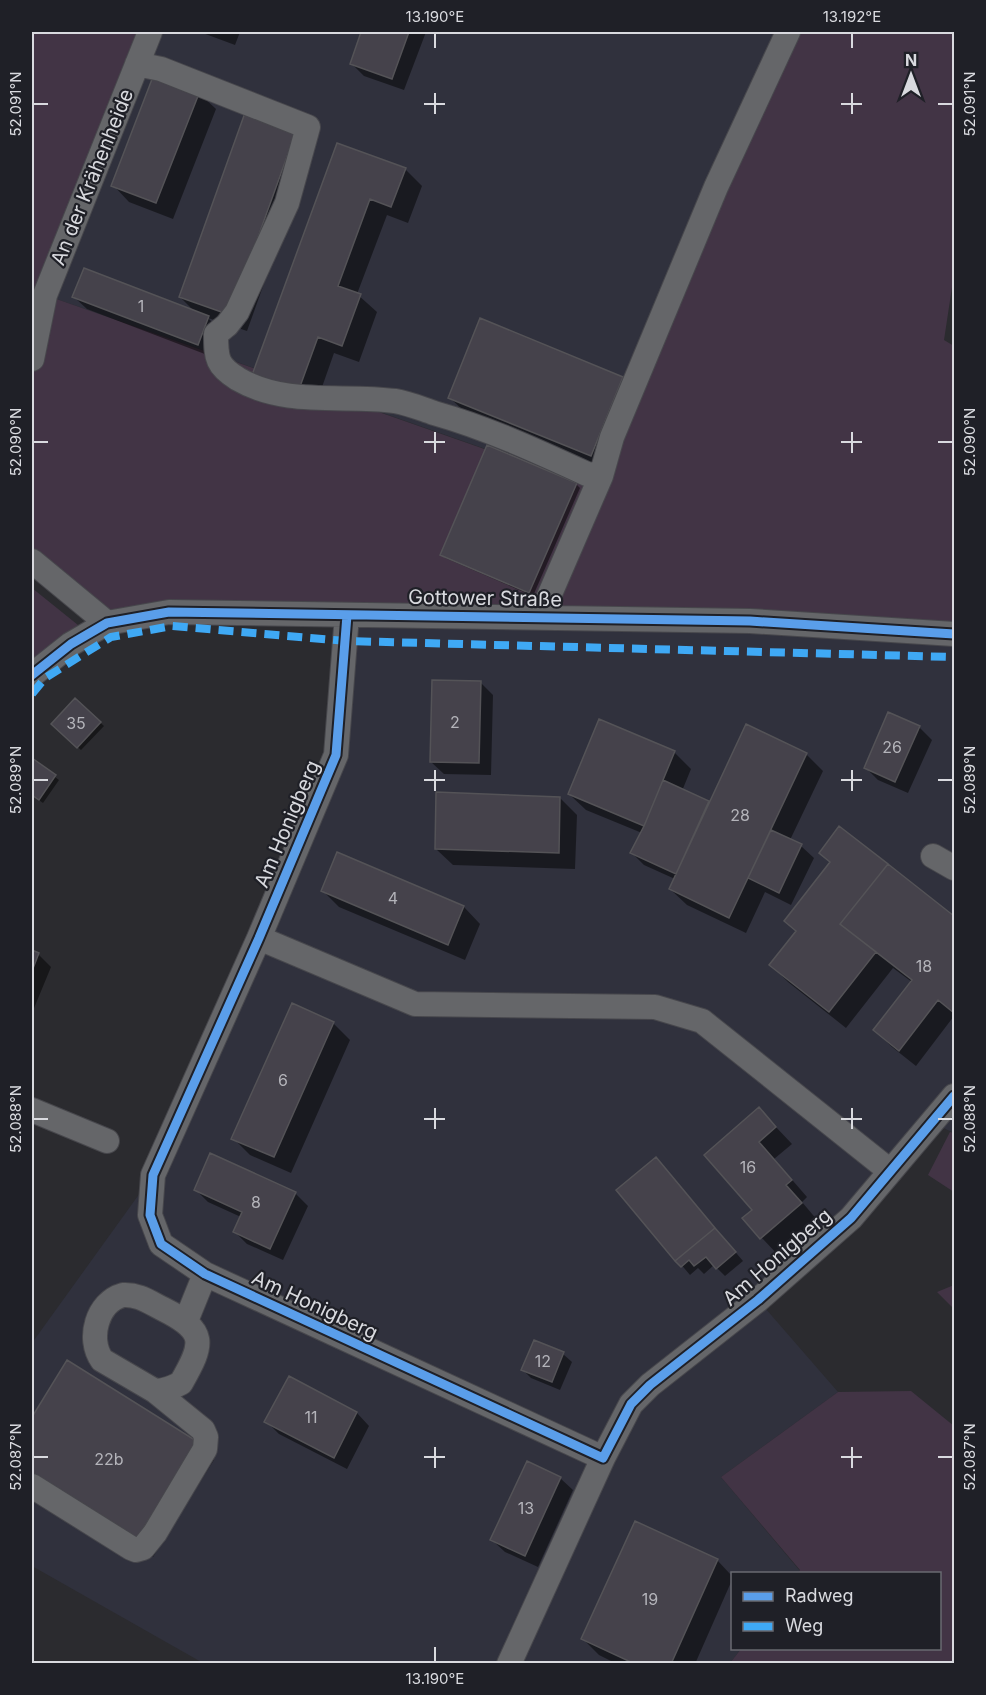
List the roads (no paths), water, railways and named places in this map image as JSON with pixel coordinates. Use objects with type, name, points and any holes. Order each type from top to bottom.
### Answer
[{"type":"street","name":"An der Krähenheide","points":[[32,359],[45,294],[150,32]]},
{"type":"street","points":[[540,617],[601,476],[612,437],[716,187],[788,32]]},
{"type":"street","points":[[137,64],[161,69],[308,127],[287,203],[237,312],[216,334],[216,357],[223,368],[240,380],[287,397],[396,401],[506,437],[587,474],[601,476]]},
{"type":"street","points":[[32,561],[108,623]]},
{"type":"street","name":"Gottower Straße","points":[[32,675],[71,644],[108,623],[169,612],[750,621],[954,634]]},
{"type":"street","name":"Am Honigberg","points":[[347,615],[336,755],[259,938],[153,1175],[150,1215],[161,1244],[205,1274],[603,1458],[631,1404],[650,1385],[758,1300],[842,1225],[954,1096]]},
{"type":"street","points":[[933,856],[954,868]]},
{"type":"street","points":[[259,938],[415,1004],[655,1006],[702,1021],[890,1171]]},
{"type":"street","points":[[32,1110],[107,1141]]},
{"type":"street","points":[[186,1321],[205,1274]]},
{"type":"street","points":[[32,1486],[131,1548],[136,1550],[143,1548],[155,1533],[207,1442],[203,1430],[155,1391],[102,1360],[95,1346],[95,1328],[106,1304],[113,1298],[131,1294],[137,1296],[186,1321],[194,1332],[196,1357],[181,1383],[169,1389],[155,1391]]},
{"type":"street","points":[[509,1664],[603,1458]]}]
